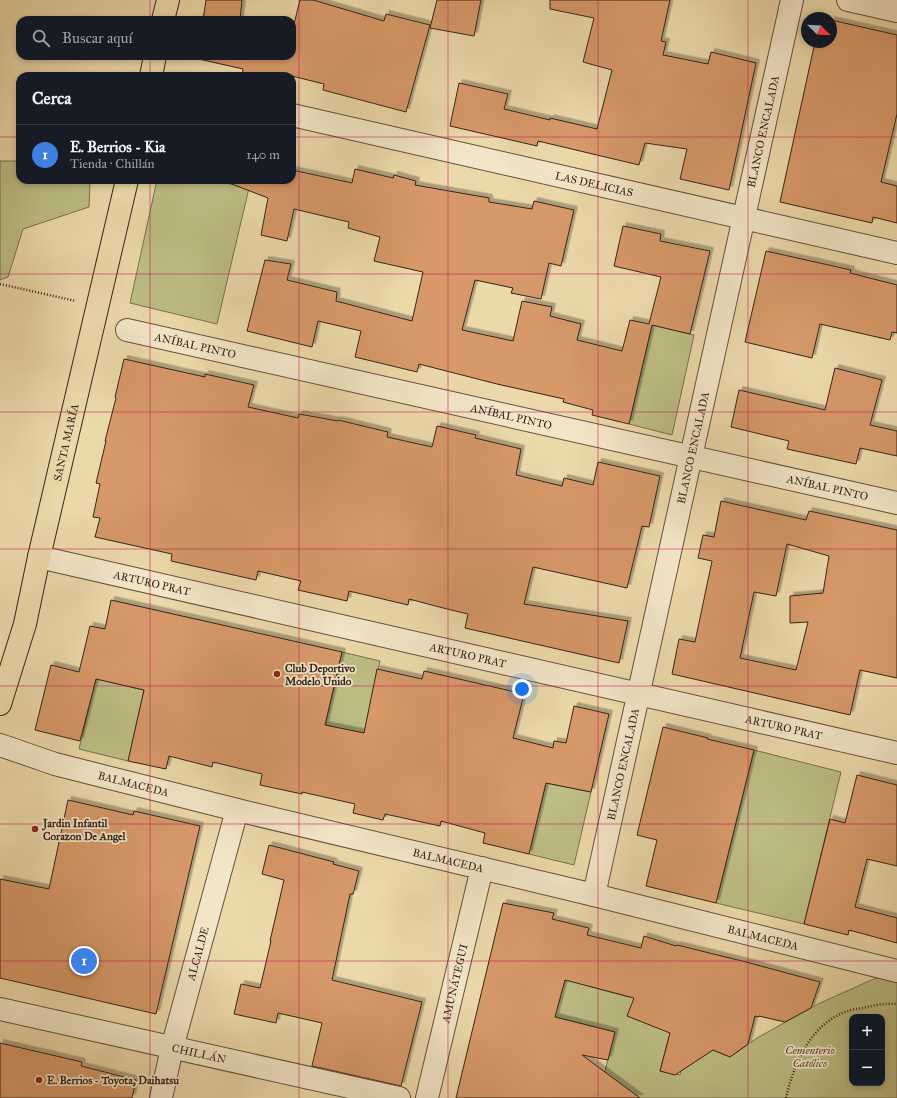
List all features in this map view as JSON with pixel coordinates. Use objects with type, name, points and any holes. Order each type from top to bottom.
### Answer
[{"type":"main road","points":[[164,16],[168,0]]},
{"type":"main road","points":[[152,72],[154,60]]},
{"type":"main road","name":"SANTA MARÍA","points":[[0,704],[25,624],[39,557],[126,184]]},
{"type":"street","name":"BLANCO ENCALADA","points":[[594,895],[792,0]]},
{"type":"street","points":[[848,0],[897,11]]},
{"type":"street","name":"LAS DELICIAS","points":[[296,116],[897,253]]},
{"type":"street","name":"ANÍBAL PINTO","points":[[127,330],[897,503]]},
{"type":"street","name":"ARTURO PRAT","points":[[39,557],[897,753]]},
{"type":"street","name":"BALMACEDA","points":[[0,745],[55,764],[237,810],[594,895],[897,971]]},
{"type":"street","name":"ALCALDE","points":[[160,1098],[172,1048],[237,810]]},
{"type":"street","name":"AMUNÁTEGUI","points":[[427,1098],[482,868]]},
{"type":"street","name":"CHILLÁN","points":[[0,1009],[399,1098]]},
{"type":"path","points":[[0,284],[76,302]]},
{"type":"path","points":[[786,1098],[794,1070],[801,1055],[819,1029],[832,1019],[848,1011],[872,1006],[897,1004]]},
{"type":"green space","points":[[0,161],[16,161],[16,184],[90,184],[89,207],[23,229],[8,277],[0,280]]},
{"type":"green space","points":[[156,184],[230,184],[249,188],[217,324],[130,303]]},
{"type":"green space","points":[[652,325],[694,335],[672,435],[629,424]]},
{"type":"green space","points":[[342,652],[380,661],[364,734],[326,725]]},
{"type":"green space","points":[[96,679],[144,690],[128,761],[79,749]]},
{"type":"green space","points":[[754,750],[841,772],[804,924],[716,903]]},
{"type":"green space","points":[[546,783],[591,792],[574,865],[529,854]]},
{"type":"green space","name":"Cementerio Católico","points":[[517,972],[576,977],[588,986],[628,997],[662,992],[679,998],[660,1071],[680,1075],[681,1071],[713,1050],[730,1057],[757,1038],[818,1004],[878,977],[897,982],[897,1098],[598,1098],[615,1032],[508,1005]]},
{"type":"building","points":[[206,0],[242,0],[240,16],[204,16]]},
{"type":"building","points":[[300,0],[313,0],[384,21],[386,14],[430,25],[406,112],[323,90],[324,84],[296,77],[296,72],[243,72],[243,69],[203,60],[296,60],[296,16]]},
{"type":"building","points":[[437,0],[481,0],[474,36],[430,28]]},
{"type":"building","points":[[550,0],[670,0],[661,41],[666,42],[663,55],[708,64],[711,52],[756,63],[729,190],[680,179],[687,149],[645,143],[639,165],[538,141],[537,146],[450,126],[459,83],[508,94],[504,109],[597,129],[612,70],[583,62],[594,18],[550,9]]},
{"type":"building","points":[[837,21],[897,35],[897,114],[881,182],[897,186],[897,223],[873,217],[872,223],[780,202],[814,48],[837,48]]},
{"type":"building","points":[[355,169],[393,178],[394,175],[416,181],[415,185],[489,198],[489,202],[532,209],[534,201],[574,210],[561,266],[549,263],[541,299],[511,293],[513,288],[475,280],[462,330],[513,341],[522,301],[552,307],[550,316],[581,324],[577,340],[622,351],[630,320],[649,324],[661,277],[614,266],[623,226],[661,234],[660,241],[710,251],[690,334],[652,325],[629,424],[592,415],[593,410],[563,402],[564,399],[419,364],[417,372],[355,357],[361,331],[318,321],[312,347],[247,331],[265,260],[291,264],[287,280],[337,292],[336,301],[412,321],[423,272],[374,261],[380,237],[348,228],[349,222],[294,209],[287,241],[261,235],[268,198],[232,184],[296,184],[296,171],[352,183]]},
{"type":"building","points":[[766,251],[851,270],[850,273],[897,285],[897,333],[892,332],[890,340],[820,324],[812,358],[745,342]]},
{"type":"building","points":[[124,359],[205,377],[205,374],[254,385],[248,407],[298,418],[299,414],[338,420],[388,432],[387,437],[432,447],[437,426],[476,435],[475,438],[521,449],[516,475],[562,486],[564,478],[593,485],[598,462],[660,476],[649,527],[642,526],[627,588],[533,567],[524,604],[628,621],[619,663],[465,628],[468,614],[409,599],[408,605],[349,591],[347,601],[298,590],[301,581],[258,571],[256,580],[171,561],[172,554],[95,537],[100,518],[93,517],[100,484],[96,483]]},
{"type":"building","points":[[835,368],[882,380],[870,425],[897,431],[897,456],[860,448],[856,464],[787,449],[789,441],[731,427],[739,390],[825,410]]},
{"type":"building","points":[[721,501],[806,520],[809,511],[897,530],[897,678],[860,670],[850,715],[672,674],[679,639],[695,642],[712,561],[698,558],[703,535],[714,537]],"holes":[[[787,544],[829,556],[823,593],[790,596],[790,623],[808,622],[796,670],[740,658],[754,592],[776,596]]]},
{"type":"building","points":[[111,600],[342,652],[325,725],[364,733],[377,669],[422,679],[424,671],[524,694],[513,738],[553,748],[554,741],[566,743],[574,706],[609,714],[591,792],[546,783],[529,854],[483,843],[485,833],[441,821],[440,826],[385,814],[383,820],[353,813],[355,804],[302,792],[302,794],[260,785],[262,774],[213,762],[212,767],[169,756],[166,769],[128,761],[144,690],[96,679],[80,741],[35,730],[51,665],[79,672],[90,626],[105,629]]},
{"type":"building","points":[[663,727],[754,750],[716,903],[646,886],[657,840],[637,835]]},
{"type":"building","points":[[857,775],[897,785],[897,866],[867,859],[855,907],[897,918],[897,943],[849,930],[848,935],[804,924],[830,819],[845,823]]},
{"type":"building","points":[[68,800],[133,815],[134,811],[200,826],[156,1014],[0,978],[0,879],[49,889]]},
{"type":"building","points":[[269,845],[334,862],[333,864],[359,871],[353,894],[350,894],[332,980],[422,1002],[401,1086],[312,1066],[322,1023],[278,1013],[276,1023],[234,1014],[241,984],[260,988],[284,880],[262,874]]},
{"type":"building","points":[[503,903],[554,913],[552,919],[589,928],[587,935],[641,948],[644,936],[676,946],[746,962],[820,982],[811,1008],[785,1022],[755,1016],[748,1044],[730,1057],[713,1050],[675,1075],[660,1071],[670,1033],[627,1016],[634,998],[565,980],[555,1017],[615,1032],[608,1060],[582,1055],[640,1098],[456,1098]]},
{"type":"building","name":"E. Berrios - Toyota, Daihatsu","points":[[0,1043],[82,1062],[81,1066],[136,1080],[132,1098],[0,1098]]},
{"type":"place","name":"Club Deportivo Modelo Unido","points":[[277,674]]},
{"type":"place","name":"Jardin Infantil Corazon De Angel","points":[[35,829]]},
{"type":"place","name":"E. Berrios - Kia","points":[[84,961]]},
{"type":"place","name":"E. Berrios - Toyota, Daihatsu","points":[[39,1080]]}]
